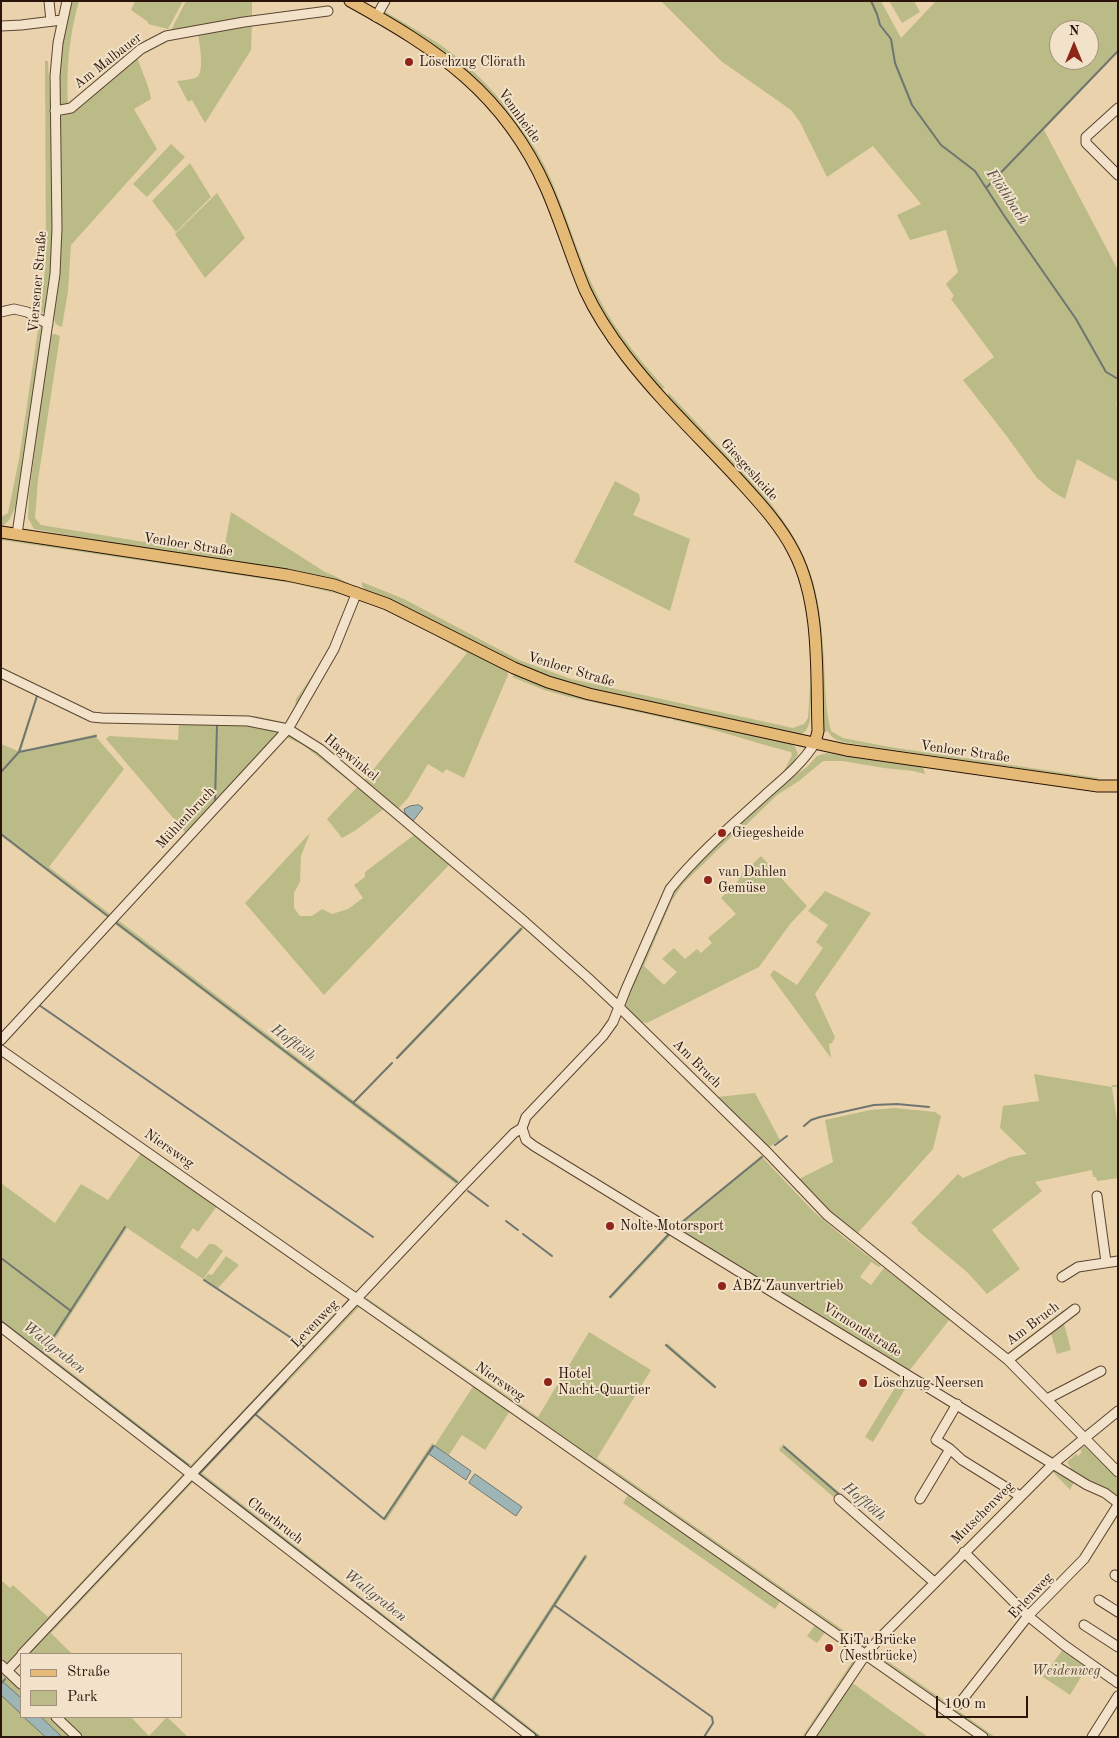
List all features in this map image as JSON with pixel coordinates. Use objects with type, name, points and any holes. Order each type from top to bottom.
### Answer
[{"type":"main road","name":"Vennheide","points":[[339,1],[353,4],[427,46],[453,65],[481,91],[524,147],[541,179],[570,251]]},
{"type":"main road","name":"Giesgesheide","points":[[570,251],[586,291],[600,319],[627,358],[761,504],[783,533],[795,553],[809,595],[813,618],[818,731],[815,743]]},
{"type":"main road","name":"Venloer Straße","points":[[1,532],[287,575],[334,585],[357,592],[406,613],[496,659],[548,682],[589,694],[846,750],[1098,786],[1118,786]]},
{"type":"street","points":[[49,1],[50,21]]},
{"type":"street","name":"Viersener Straße","points":[[18,534],[48,324],[56,253],[55,71],[62,20],[67,1]]},
{"type":"street","points":[[376,17],[385,1]]},
{"type":"street","name":"Am Malbauer","points":[[55,112],[70,108],[141,49],[166,36],[244,22],[328,11]]},
{"type":"street","points":[[1,26],[62,20]]},
{"type":"street","points":[[1118,108],[1086,137],[1086,143],[1118,176]]},
{"type":"street","points":[[1,312],[14,309],[27,312],[48,324]]},
{"type":"street","name":"Mühlenbruch","points":[[1,1040],[288,729],[334,649],[357,592]]},
{"type":"street","name":"Hagwinkel","points":[[1,672],[92,717],[248,721],[288,729],[320,749],[360,781],[525,922],[619,1007]]},
{"type":"street","points":[[619,1007],[670,889],[709,848],[797,767],[815,743]]},
{"type":"street","name":"Levenweg","points":[[24,1653],[480,1168],[514,1133],[522,1128],[526,1117],[603,1036],[613,1022],[619,1007]]},
{"type":"street","name":"Am Bruch","points":[[619,1007],[768,1153],[827,1215],[1008,1360],[1118,1472]]},
{"type":"street","name":"Niersweg","points":[[1,1050],[983,1737]]},
{"type":"street","name":"Virmondstraße","points":[[522,1128],[526,1140],[534,1146],[1087,1485],[1105,1493],[1118,1504]]},
{"type":"street","points":[[1097,1196],[1106,1262]]},
{"type":"street","points":[[1062,1277],[1078,1266],[1118,1261]]},
{"type":"street","name":"Am Bruch","points":[[1008,1360],[1075,1309]]},
{"type":"street","name":"Cloerbruch","points":[[1,1327],[531,1737]]},
{"type":"street","points":[[1047,1399],[1101,1371]]},
{"type":"street","points":[[956,1404],[936,1440],[962,1460],[1020,1496]]},
{"type":"street","name":"Mutschenweg","points":[[810,1737],[866,1654],[934,1582],[1053,1464],[1118,1411]]},
{"type":"street","points":[[920,1499],[950,1449]]},
{"type":"street","points":[[839,1499],[934,1582]]},
{"type":"street","name":"Erlenweg","points":[[959,1704],[1028,1616],[1079,1566],[1118,1504]]},
{"type":"street","points":[[964,1552],[1028,1616],[1064,1645],[1118,1683]]},
{"type":"street","points":[[1099,1600],[1118,1612]]},
{"type":"street","points":[[1084,1626],[1118,1647]]},
{"type":"street","name":"Levenweg","points":[[4,1668],[20,1656]]},
{"type":"street","points":[[4,1668],[20,1683]]},
{"type":"street","points":[[1092,1737],[1118,1696]]},
{"type":"street","points":[[57,1718],[77,1737]]},
{"type":"green space","points":[[71,1],[79,1],[69,54],[67,80],[68,107],[57,106],[61,45]]},
{"type":"green space","points":[[135,1],[183,1],[168,29],[148,24],[148,22],[131,10]]},
{"type":"green space","points":[[186,1],[252,1],[252,19],[170,32]]},
{"type":"green space","points":[[661,1],[881,1],[901,38],[936,1],[1118,1],[1118,52],[1044,130],[1118,270],[1118,401],[1116,404],[1118,405],[1118,482],[1077,459],[1065,499],[1037,478],[963,380],[994,357],[951,299],[954,296],[946,284],[958,272],[946,230],[910,240],[897,215],[921,204],[873,146],[827,177],[800,122],[791,110],[721,61]]},
{"type":"green space","points":[[889,1],[914,1],[920,12],[902,23]]},
{"type":"green space","points":[[384,11],[436,42],[465,64],[492,90],[516,119],[536,150],[552,182],[590,280],[605,310],[643,363],[665,388],[658,389],[600,312],[573,252],[496,102],[384,17]]},
{"type":"green space","points":[[252,24],[251,50],[205,123],[192,100],[188,102],[177,81],[193,79],[199,74],[201,56],[198,33]]},
{"type":"green space","points":[[137,56],[149,88],[151,99],[134,109],[157,149],[71,245],[68,291],[62,327],[56,324],[54,320],[57,117],[68,114]]},
{"type":"green space","points":[[45,61],[48,61],[53,217],[47,310],[40,314],[46,260]]},
{"type":"green space","points":[[171,144],[185,157],[147,197],[133,184]]},
{"type":"green space","points":[[190,163],[211,197],[176,232],[152,201]]},
{"type":"green space","points":[[217,193],[245,238],[205,278],[175,234]]},
{"type":"green space","points":[[18,313],[39,322],[44,331],[34,407],[17,503],[10,519],[1,526],[1,517],[8,513],[19,459],[38,330],[37,324]]},
{"type":"green space","points":[[50,335],[60,336],[38,480],[35,518],[41,525],[223,555],[231,512],[325,572],[353,587],[34,529],[28,518],[29,494]]},
{"type":"green space","points":[[668,392],[765,496],[793,535],[802,553],[810,571],[819,610],[826,704],[831,731],[843,738],[890,747],[1099,778],[850,743],[839,741],[828,731],[824,732],[820,686],[797,552],[668,399]]},
{"type":"green space","points":[[716,462],[767,515],[780,535],[792,557],[801,579],[807,602],[812,648],[810,720],[807,729],[803,733],[793,735],[611,695],[548,678],[516,665],[412,612],[367,592],[362,586],[362,582],[404,599],[519,660],[571,679],[793,728],[804,724],[808,718],[811,672],[806,601],[798,573],[779,535]]},
{"type":"green space","points":[[615,481],[639,494],[640,500],[633,515],[690,539],[670,611],[574,562]]},
{"type":"green space","points":[[1,536],[293,580],[350,594],[353,598],[335,645],[291,722],[287,725],[253,719],[133,716],[127,714],[255,716],[287,723],[294,716],[296,699],[333,646],[352,597],[292,583],[1,540]]},
{"type":"green space","points":[[359,598],[369,600],[417,621],[507,670],[508,675],[464,778],[446,769],[443,773],[428,764],[408,798],[398,809],[364,781],[467,653],[385,609],[356,600]]},
{"type":"green space","points":[[515,674],[668,715],[669,719],[544,690],[512,677]]},
{"type":"green space","points":[[37,694],[21,751],[97,734],[96,737],[124,769],[49,867],[110,914],[185,832],[106,739],[109,736],[178,740],[179,723],[254,724],[280,732],[1,1037],[1,1032],[107,917],[1,836],[1,744],[18,751]]},
{"type":"green space","points":[[676,717],[791,744],[795,747],[798,754],[792,767],[680,873],[649,930],[646,932],[663,894],[675,876],[718,831],[784,771],[792,755],[791,752],[673,720]]},
{"type":"green space","points":[[291,734],[329,759],[356,782],[354,785],[303,745],[286,737],[118,920],[459,1181],[456,1184],[115,924],[2,1047],[2,1042],[284,735]]},
{"type":"green space","points":[[826,753],[923,767],[925,774],[843,761],[823,761],[799,781],[777,795],[683,884],[671,902],[644,966],[664,985],[677,972],[662,959],[674,948],[685,959],[697,949],[701,953],[712,943],[708,938],[736,914],[721,898],[761,856],[807,906],[790,924],[759,967],[647,1023],[636,1019],[624,1002],[672,891],[701,859],[778,787],[807,767],[817,756]]},
{"type":"green space","points":[[359,785],[385,808],[342,838],[327,819]]},
{"type":"green space","points":[[310,833],[301,856],[300,882],[294,893],[294,908],[300,916],[312,916],[322,909],[332,914],[348,909],[363,898],[354,885],[365,877],[365,872],[414,835],[449,865],[324,995],[245,903]]},
{"type":"green space","points":[[825,891],[871,913],[815,994],[835,1037],[832,1043],[829,1044],[831,1058],[770,975],[774,970],[797,985],[823,948],[816,942],[828,925],[808,911]]},
{"type":"green space","points":[[522,926],[524,928],[398,1059],[396,1057]]},
{"type":"green space","points":[[1034,1074],[1112,1087],[1118,1128],[1118,1178],[1097,1181],[1096,1177],[1093,1177],[1092,1170],[1035,1182],[1042,1191],[992,1230],[1020,1269],[987,1294],[968,1273],[911,1223],[958,1174],[963,1178],[1010,1157],[1027,1154],[1000,1128],[1003,1106],[1039,1101]]},
{"type":"green space","points":[[755,1093],[780,1140],[768,1148],[717,1097]]},
{"type":"green space","points":[[895,1108],[935,1112],[941,1116],[933,1149],[856,1235],[820,1204],[797,1180],[833,1162],[825,1120],[870,1110]]},
{"type":"green space","points":[[141,1153],[217,1206],[198,1232],[193,1228],[180,1247],[197,1259],[209,1244],[214,1244],[223,1251],[203,1279],[127,1228],[46,1353],[191,1465],[303,1347],[203,1280],[208,1274],[212,1275],[226,1256],[239,1265],[218,1288],[304,1346],[347,1300],[347,1297],[353,1301],[191,1470],[1,1323],[1,1183],[55,1223],[81,1184],[108,1200]]},
{"type":"green space","points":[[762,1155],[813,1211],[881,1266],[879,1267],[871,1262],[860,1277],[871,1285],[884,1268],[950,1319],[909,1371],[675,1227]]},
{"type":"green space","points":[[668,1233],[671,1235],[611,1299],[609,1297]]},
{"type":"green space","points":[[367,1298],[538,1417],[589,1332],[651,1370],[597,1458],[866,1646],[864,1649],[365,1301]]},
{"type":"green space","points":[[356,1303],[362,1307],[358,1308],[202,1473],[491,1698],[585,1554],[588,1556],[495,1700],[542,1737],[536,1737],[199,1476],[200,1472]]},
{"type":"green space","points":[[1063,1320],[1071,1350],[1057,1354],[1050,1330]]},
{"type":"green space","points":[[667,1343],[716,1386],[715,1389],[665,1346]]},
{"type":"green space","points":[[902,1376],[910,1381],[873,1442],[865,1437]]},
{"type":"green space","points":[[474,1385],[510,1411],[485,1450],[462,1435],[449,1455],[435,1446],[386,1521],[383,1519],[432,1443],[435,1445]]},
{"type":"green space","points":[[783,1444],[931,1572],[929,1574],[837,1500],[779,1450]]},
{"type":"green space","points":[[1085,1446],[1118,1479],[1118,1499],[1110,1491],[1094,1485],[1070,1470],[1071,1468],[1067,1462],[1076,1454],[1078,1456],[1082,1452],[1080,1450]]},
{"type":"green space","points":[[1052,1471],[1056,1471],[1074,1482],[1070,1490]]},
{"type":"green space","points":[[185,1472],[188,1475],[13,1662],[6,1663],[1,1659],[1,1580],[10,1588],[13,1585],[48,1617]]},
{"type":"green space","points":[[192,1478],[195,1480],[51,1633],[71,1653],[26,1653]]},
{"type":"green space","points":[[629,1493],[781,1600],[775,1609],[623,1503]]},
{"type":"green space","points":[[816,1624],[826,1631],[817,1643],[807,1636]]},
{"type":"green space","name":"Weidenweg","points":[[1063,1649],[1088,1666],[1070,1695],[1043,1677]]},
{"type":"green space","points":[[873,1651],[952,1706],[949,1709],[871,1654]]},
{"type":"green space","points":[[858,1653],[861,1655],[806,1737],[802,1737]]},
{"type":"green space","points":[[1,1670],[20,1688],[20,1697],[1,1680]]},
{"type":"green space","points":[[851,1682],[928,1737],[815,1737]]},
{"type":"green space","points":[[1,1695],[20,1713],[20,1718],[25,1718],[46,1737],[1,1737]]},
{"type":"green space","points":[[956,1709],[995,1737],[989,1737],[954,1712]]},
{"type":"green space","points":[[42,1718],[52,1718],[72,1737],[62,1737]]},
{"type":"green space","points":[[64,1718],[132,1718],[149,1736],[168,1718],[188,1737],[84,1737]]},
{"type":"water","points":[[419,805],[423,808],[413,821],[405,813],[404,809]]},
{"type":"water","points":[[435,1446],[471,1471],[466,1480],[429,1454]]},
{"type":"water","points":[[475,1474],[522,1507],[516,1516],[469,1483]]},
{"type":"water","points":[[1,1680],[20,1697],[20,1713],[1,1695]]},
{"type":"water","points":[[25,1718],[42,1718],[62,1737],[46,1737]]},
{"type":"waterway","name":"Flöthbach","points":[[871,1],[880,25],[891,39],[895,63],[912,105],[941,145],[975,171],[1076,319],[1106,372],[1118,379]]},
{"type":"waterway","points":[[986,188],[1118,51]]},
{"type":"waterway","points":[[19,752],[37,696]]},
{"type":"waterway","points":[[215,802],[217,725]]},
{"type":"waterway","points":[[1,772],[19,752],[96,736]]},
{"type":"waterway","name":"Hofflöth","points":[[1,834],[109,917],[110,915]]},
{"type":"waterway","name":"Hofflöth","points":[[115,922],[457,1182]]},
{"type":"waterway","points":[[397,1058],[521,929]]},
{"type":"waterway","points":[[39,1005],[373,1237]]},
{"type":"waterway","points":[[354,1102],[392,1063]]},
{"type":"waterway","points":[[804,1126],[811,1120],[820,1117],[874,1105],[897,1104],[929,1107]]},
{"type":"waterway","points":[[775,1145],[787,1136]]},
{"type":"waterway","points":[[676,1227],[762,1157]]},
{"type":"waterway","name":"Hofflöth","points":[[468,1191],[488,1206]]},
{"type":"waterway","name":"Hofflöth","points":[[506,1221],[518,1230]]},
{"type":"waterway","points":[[43,1353],[125,1227]]},
{"type":"waterway","name":"Hofflöth","points":[[523,1234],[552,1256]]},
{"type":"waterway","points":[[610,1297],[669,1234]]},
{"type":"waterway","points":[[1,1258],[71,1311]]},
{"type":"waterway","points":[[204,1280],[305,1347],[221,1436]]},
{"type":"waterway","name":"Wallgraben","points":[[1,1321],[188,1465]]},
{"type":"waterway","name":"Hofflöth","points":[[666,1345],[715,1387]]},
{"type":"waterway","points":[[199,1474],[286,1381]]},
{"type":"waterway","points":[[255,1414],[384,1519],[433,1446]]},
{"type":"waterway","name":"Hofflöth","points":[[784,1447],[841,1496]]},
{"type":"waterway","name":"Wallgraben","points":[[198,1473],[539,1737]]},
{"type":"waterway","points":[[29,1653],[193,1479]]},
{"type":"waterway","points":[[492,1701],[585,1557]]},
{"type":"waterway","points":[[554,1605],[712,1717],[713,1723],[704,1737]]},
{"type":"waterway","points":[[1,1684],[5,1679]]},
{"type":"place","name":"Löschzug Clörath","points":[[409,62]]},
{"type":"place","name":"Giegesheide","points":[[722,833]]},
{"type":"place","name":"van Dahlen Gemüse","points":[[708,880]]},
{"type":"place","name":"Nolte Motorsport","points":[[610,1226]]},
{"type":"place","name":"ABZ Zaunvertrieb","points":[[722,1286]]},
{"type":"place","name":"Hotel Nacht-Quartier","points":[[548,1382]]},
{"type":"place","name":"Löschzug Neersen","points":[[863,1383]]},
{"type":"place","name":"KiTa Brücke (Nestbrücke)","points":[[829,1648]]}]
